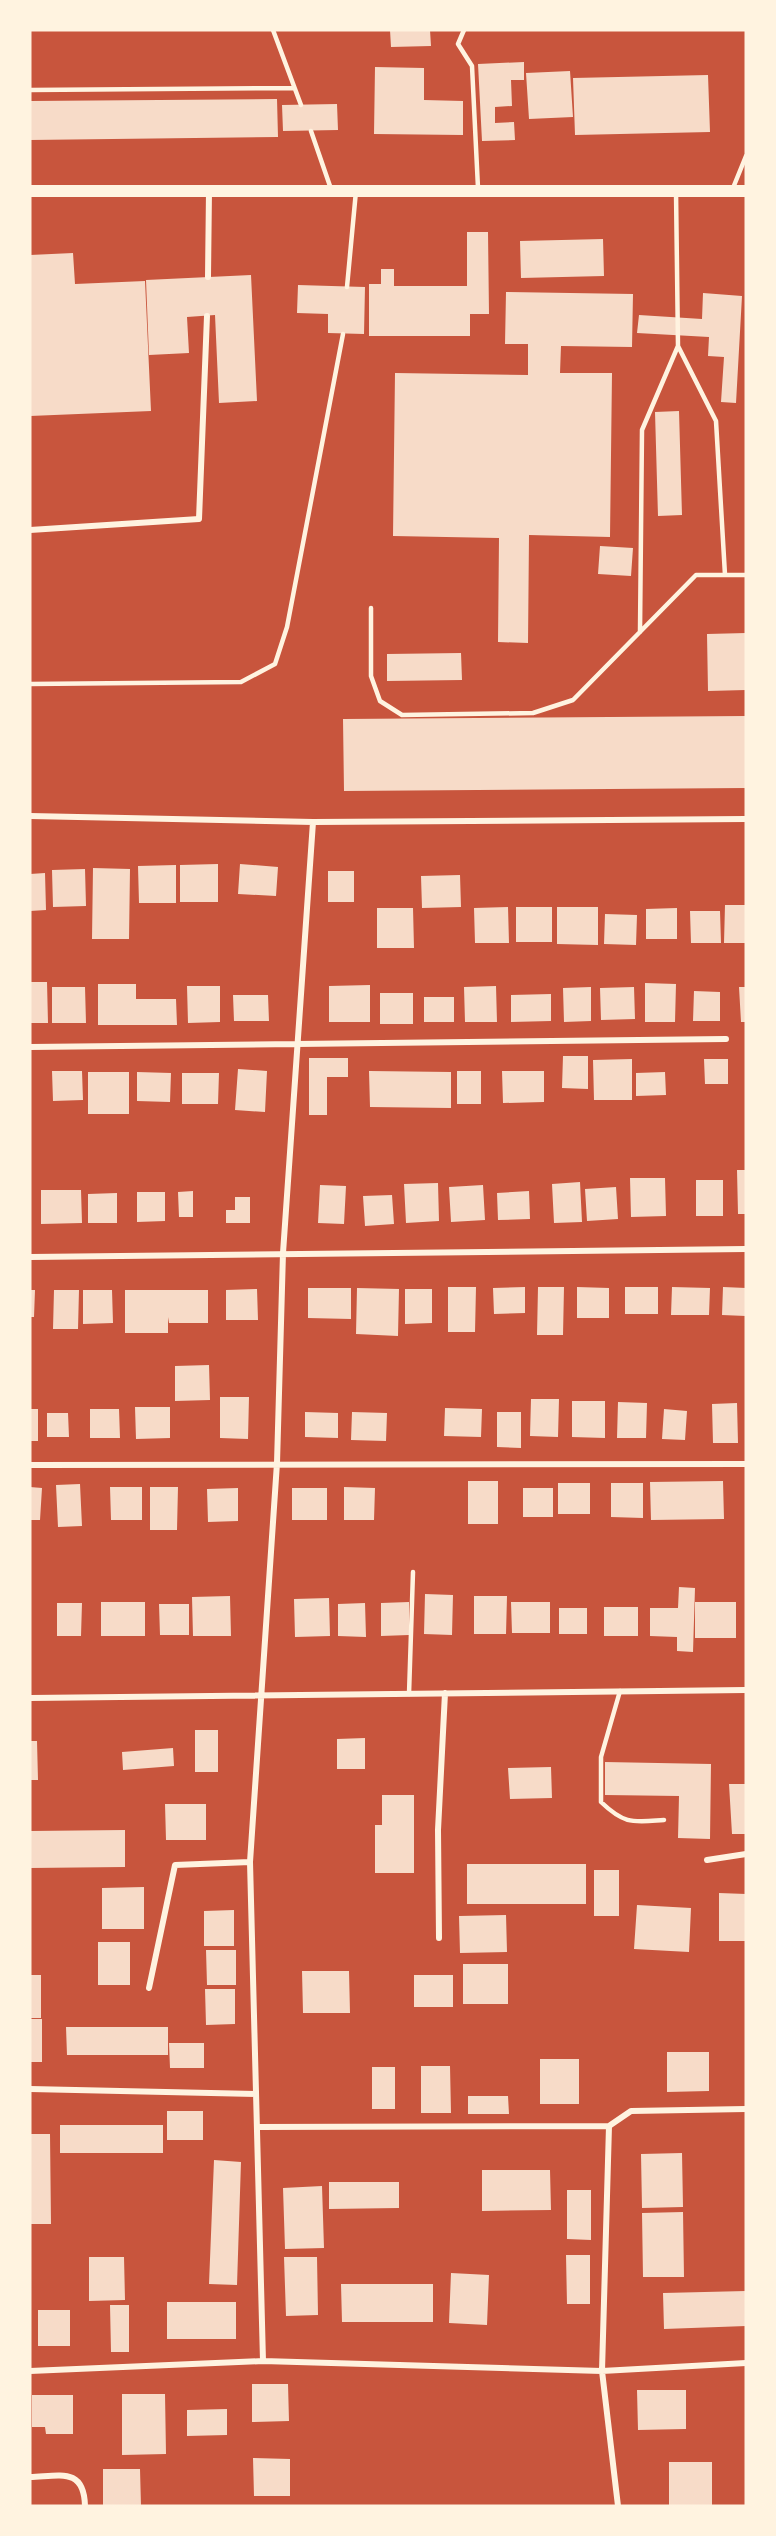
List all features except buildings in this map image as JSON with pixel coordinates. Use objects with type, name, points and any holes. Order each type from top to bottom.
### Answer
[{"type":"main road","points":[[30,192],[746,191]]},
{"type":"street","points":[[208,277],[209,191]]},
{"type":"street","points":[[30,530],[199,519],[207,315]]},
{"type":"street","points":[[30,816],[313,822],[746,819]]},
{"type":"street","points":[[264,2361],[250,1862],[277,1463],[283,1253],[313,822]]},
{"type":"street","points":[[30,1047],[726,1039]]},
{"type":"street","points":[[30,1257],[746,1250]]},
{"type":"street","points":[[30,1465],[746,1464]]},
{"type":"street","points":[[30,1698],[746,1690]]},
{"type":"street","points":[[439,1938],[438,1830],[446,1693]]},
{"type":"street","points":[[707,1860],[746,1854]]},
{"type":"street","points":[[149,1988],[175,1865],[250,1862]]},
{"type":"street","points":[[30,2089],[256,2094]]},
{"type":"street","points":[[257,2127],[609,2127],[630,2111],[746,2109]]},
{"type":"street","points":[[609,2127],[602,2370],[618,2506]]},
{"type":"street","points":[[30,2371],[264,2361],[602,2370],[746,2363]]},
{"type":"street","points":[[30,2477],[67,2475],[81,2482],[85,2492],[85,2506]]},
{"type":"lane","points":[[273,30],[301,105]]},
{"type":"lane","points":[[464,30],[458,44],[472,66],[478,191]]},
{"type":"lane","points":[[30,90],[294,88]]},
{"type":"lane","points":[[311,131],[332,191]]},
{"type":"lane","points":[[732,191],[746,156]]},
{"type":"lane","points":[[346,287],[356,191]]},
{"type":"lane","points":[[640,632],[642,430],[678,346],[676,191]]},
{"type":"lane","points":[[30,684],[241,682],[275,664],[287,627],[343,334]]},
{"type":"lane","points":[[678,346],[716,422],[724,575]]},
{"type":"lane","points":[[370,608],[371,676],[380,700],[402,715],[532,713],[573,700],[696,575],[746,575]]},
{"type":"lane","points":[[409,1694],[413,1572]]},
{"type":"lane","points":[[620,1691],[601,1757],[601,1802],[615,1816],[632,1822],[664,1820]]}]
